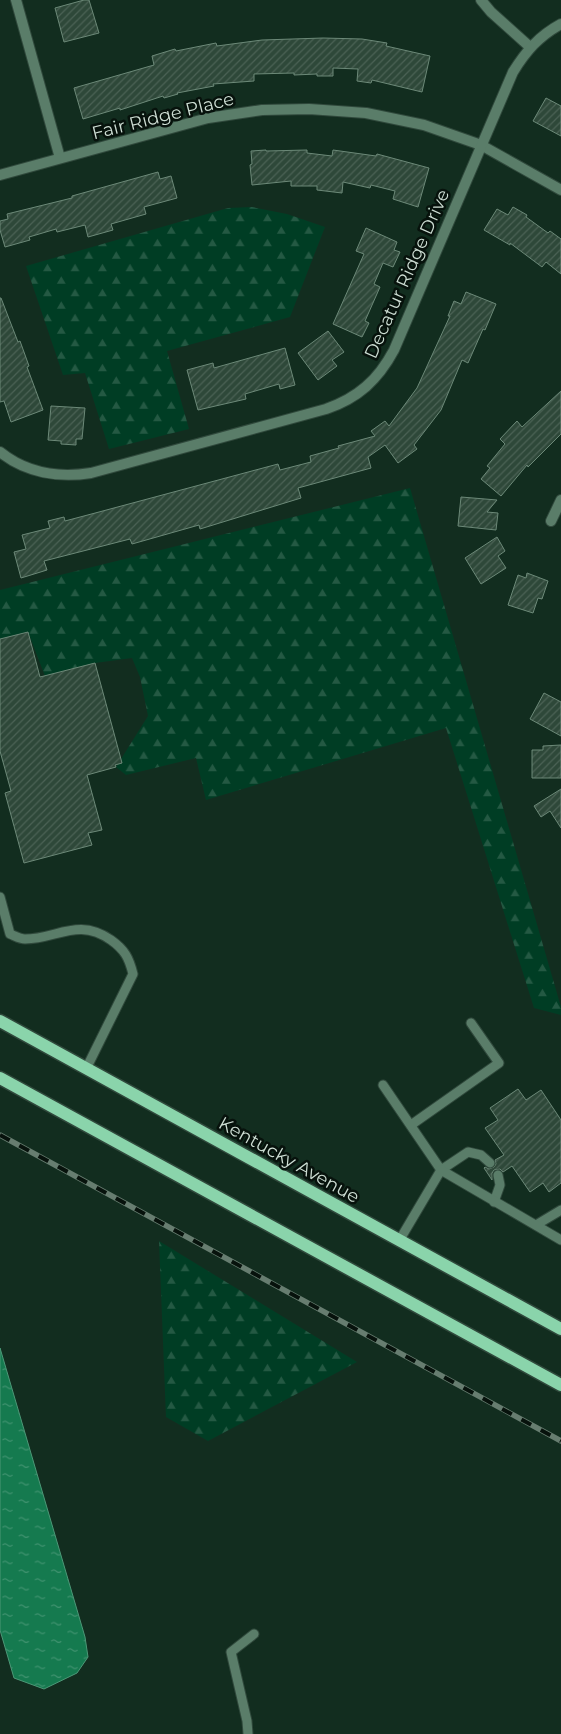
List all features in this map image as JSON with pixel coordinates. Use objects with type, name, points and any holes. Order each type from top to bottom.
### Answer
[{"type":"main road","name":"Kentucky Avenue","points":[[0,1021],[561,1329]]},
{"type":"main road","points":[[0,1078],[561,1385]]},
{"type":"street","points":[[16,0],[60,158]]},
{"type":"street","points":[[481,0],[491,12],[530,47]]},
{"type":"street","name":"Decatur Ridge Drive","points":[[0,452],[22,466],[44,473],[63,476],[86,474],[326,409],[355,396],[370,384],[388,362],[513,72],[530,47],[561,24]]},
{"type":"street","name":"Fair Ridge Place","points":[[0,175],[208,118],[262,110],[300,108],[338,110],[404,120],[431,127],[481,145],[561,190]]},
{"type":"street","points":[[551,522],[561,500]]},
{"type":"lane","points":[[0,897],[10,934],[23,939],[74,930],[99,932],[116,943],[130,959],[133,974],[86,1068]]},
{"type":"lane","points":[[411,1125],[499,1063],[471,1023]]},
{"type":"lane","points":[[383,1085],[441,1170],[561,1240]]},
{"type":"lane","points":[[399,1241],[441,1170],[468,1152],[481,1155],[490,1163]]},
{"type":"lane","points":[[494,1202],[500,1185],[498,1175]]},
{"type":"lane","points":[[536,1226],[561,1210]]},
{"type":"lane","points":[[248,1734],[247,1721],[231,1652],[254,1634]]},
{"type":"green space","points":[[252,207],[287,214],[325,227],[290,317],[167,351],[189,429],[109,449],[85,373],[63,375],[26,266],[228,208]]},
{"type":"green space","points":[[410,488],[561,1007],[561,1015],[534,1008],[446,728],[206,800],[196,758],[126,775],[116,767],[148,716],[140,677],[132,658],[95,663],[45,676],[28,632],[0,639],[0,590]]},
{"type":"green space","points":[[159,1241],[357,1362],[208,1441],[166,1417]]},
{"type":"water","points":[[0,1348],[85,1637],[88,1657],[77,1673],[44,1689],[14,1678],[0,1630]]},
{"type":"building","points":[[89,0],[99,33],[64,42],[55,8]]},
{"type":"building","points":[[362,39],[387,43],[386,46],[430,56],[422,92],[372,80],[371,83],[357,81],[358,69],[333,68],[333,76],[317,76],[317,74],[294,75],[294,73],[254,74],[254,81],[213,84],[214,86],[177,93],[164,98],[163,96],[120,110],[120,108],[83,119],[74,88],[154,65],[152,56],[175,49],[176,51],[216,43],[217,46],[262,40]]},
{"type":"building","points":[[546,98],[561,106],[561,136],[533,121]]},
{"type":"building","points":[[307,150],[307,153],[332,156],[333,150],[376,156],[377,154],[429,168],[418,207],[393,199],[395,191],[371,185],[370,188],[343,182],[342,193],[317,190],[317,186],[291,186],[291,181],[252,185],[251,151]]},
{"type":"building","points":[[158,172],[160,179],[171,176],[177,198],[144,207],[146,214],[111,224],[113,230],[88,237],[85,225],[57,232],[56,229],[29,237],[30,240],[5,247],[0,230],[0,221],[8,219],[7,214],[72,198],[72,196]]},
{"type":"building","points":[[513,207],[527,215],[526,217],[548,233],[550,231],[561,239],[561,274],[546,262],[542,267],[510,243],[510,245],[484,230],[497,209],[508,215]]},
{"type":"building","points":[[366,228],[397,242],[394,250],[400,252],[393,267],[383,263],[374,284],[380,287],[365,321],[369,323],[362,337],[333,324],[364,254],[356,251]]},
{"type":"building","points":[[466,292],[496,304],[468,363],[462,360],[441,410],[414,445],[417,449],[398,463],[385,445],[368,457],[371,468],[298,488],[301,498],[200,529],[199,525],[132,544],[130,539],[44,561],[47,570],[21,578],[14,552],[26,549],[22,535],[50,528],[48,521],[64,517],[65,521],[278,464],[280,470],[311,462],[310,456],[375,436],[371,431],[385,421],[389,426],[417,388],[450,316],[448,316],[454,301],[461,304]]},
{"type":"building","points":[[0,298],[18,342],[20,341],[29,366],[27,367],[43,410],[11,422],[4,401],[0,402]]},
{"type":"building","points":[[328,331],[344,352],[332,360],[337,366],[318,380],[298,353]]},
{"type":"building","points":[[285,348],[295,385],[280,389],[279,384],[245,394],[246,399],[198,410],[187,370],[213,363],[214,368]]},
{"type":"building","points":[[561,391],[561,434],[528,467],[527,465],[501,496],[481,479],[490,468],[487,466],[505,444],[500,439],[517,421],[522,427]]},
{"type":"building","points":[[51,406],[85,408],[82,439],[76,439],[76,445],[61,444],[61,441],[48,440]]},
{"type":"building","points":[[461,497],[497,500],[487,512],[498,513],[496,530],[458,526]]},
{"type":"building","points":[[497,537],[505,551],[498,556],[506,568],[481,584],[465,558]]},
{"type":"building","points":[[527,573],[548,581],[542,599],[538,598],[533,613],[508,605],[518,575],[526,578]]},
{"type":"building","points":[[28,632],[40,677],[95,663],[122,763],[115,765],[116,767],[87,775],[102,830],[88,833],[92,845],[24,863],[5,793],[11,791],[0,751],[0,639]]},
{"type":"building","points":[[544,693],[561,702],[561,736],[530,719]]},
{"type":"building","points":[[561,745],[561,778],[532,778],[532,750],[543,750],[543,746]]},
{"type":"building","points":[[561,789],[561,828],[550,811],[541,817],[534,806]]},
{"type":"building","points":[[518,1089],[526,1100],[541,1090],[561,1120],[561,1183],[549,1192],[543,1183],[530,1192],[512,1166],[503,1172],[500,1169],[494,1170],[492,1180],[484,1168],[494,1167],[496,1164],[495,1160],[504,1155],[485,1128],[498,1120],[490,1108]]},
{"type":"railway","points":[[0,1135],[561,1441]]}]
